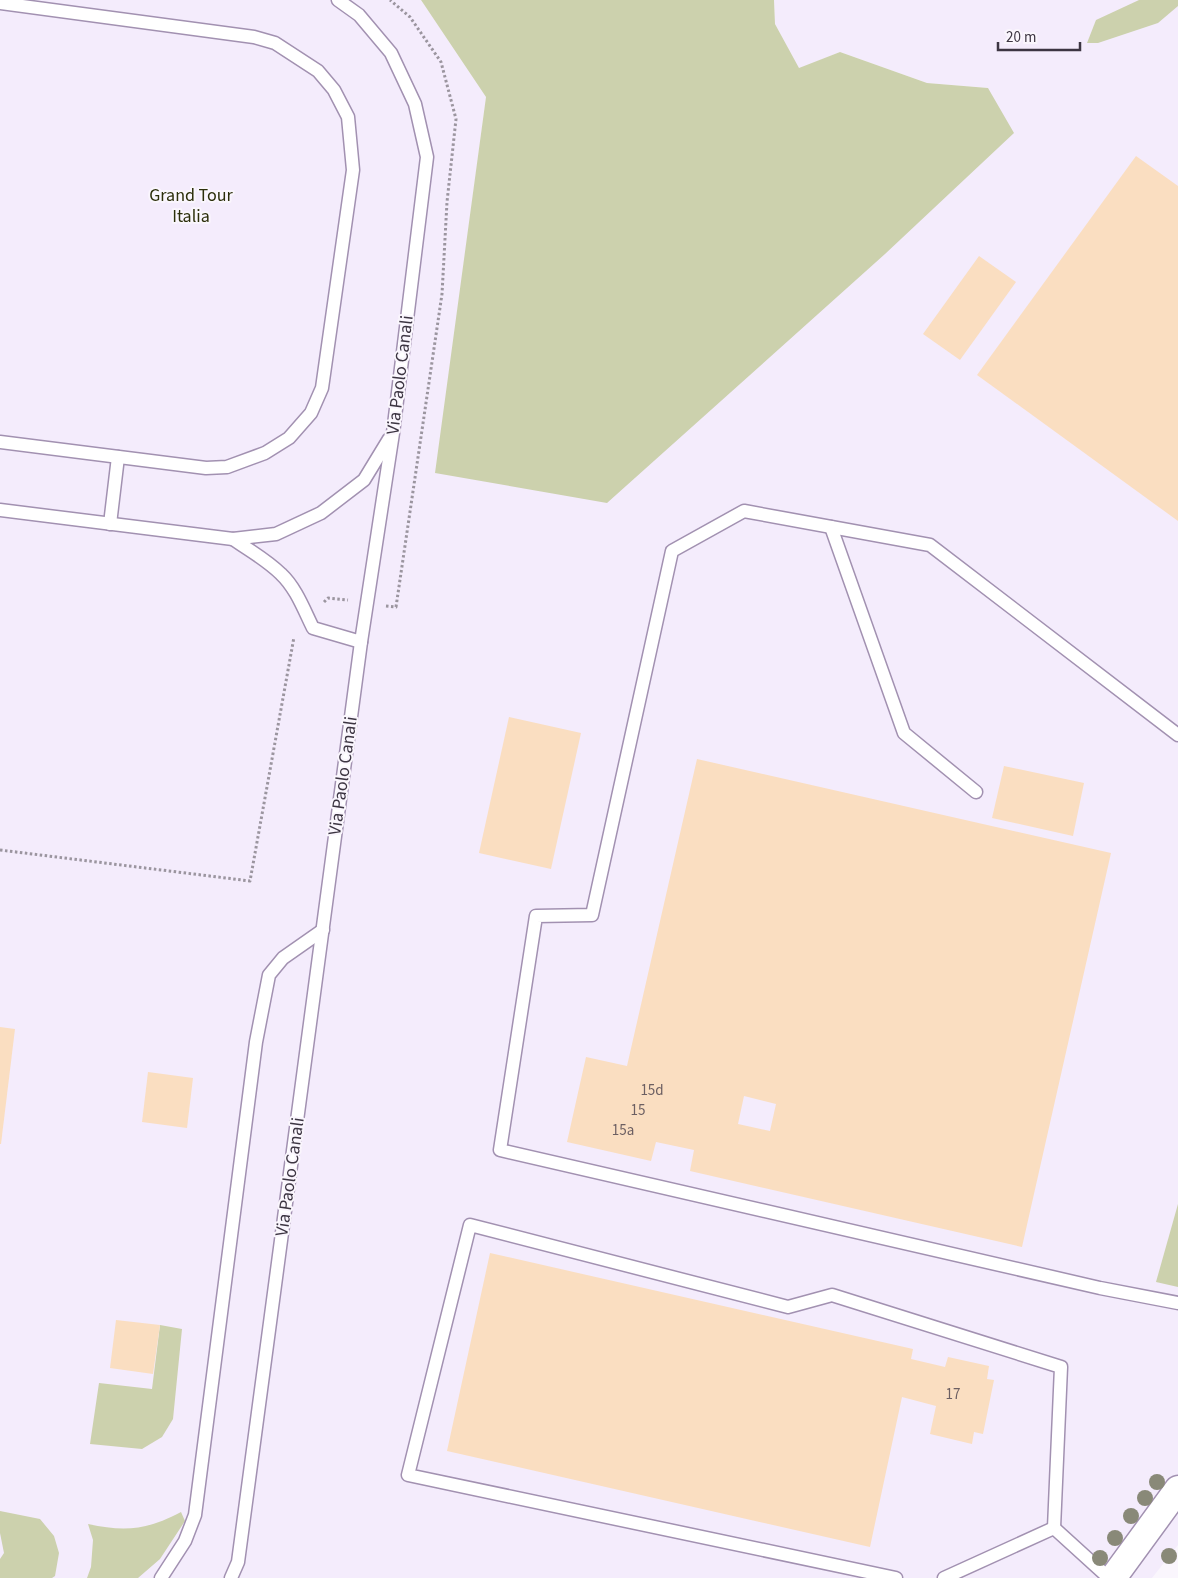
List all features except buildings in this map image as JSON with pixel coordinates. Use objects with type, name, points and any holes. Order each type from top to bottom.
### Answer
[{"type":"street","points":[[1111,1578],[1178,1489]]},
{"type":"lane","name":"Via Paolo Canali","points":[[231,1578],[238,1562],[361,642],[393,433],[426,157],[415,104],[391,53],[358,15],[338,0]]},
{"type":"lane","points":[[0,3],[254,37],[275,43],[318,71],[334,90],[348,117],[353,170],[322,388],[311,413],[289,438],[265,453],[227,467],[206,468],[0,442]]},
{"type":"lane","points":[[0,510],[233,539],[276,534],[321,513],[364,480],[393,433]]},
{"type":"lane","points":[[110,524],[118,457]]},
{"type":"lane","points":[[1178,735],[930,546],[744,512],[672,551],[592,916],[536,916],[500,1150],[1100,1288],[1178,1303]]},
{"type":"lane","points":[[831,527],[904,733],[976,792]]},
{"type":"lane","points":[[233,539],[282,574],[296,593],[313,628],[361,642]]},
{"type":"lane","points":[[161,1578],[185,1541],[196,1515],[256,1042],[269,975],[283,958],[323,930]]},
{"type":"lane","points":[[896,1578],[408,1475],[470,1225],[788,1307],[832,1295],[1061,1367],[1054,1528]]},
{"type":"lane","points":[[1054,1528],[1111,1578]]},
{"type":"lane","points":[[944,1578],[1054,1528]]},
{"type":"path","points":[[0,850],[250,882],[294,634],[328,598]]},
{"type":"shaded area","points":[[0,0],[421,0],[486,97],[436,473],[988,88],[927,83],[840,52],[799,69],[775,24],[774,0],[1178,0],[1178,1545],[1152,1578],[0,1578]]},
{"type":"green space","points":[[421,0],[774,0],[775,24],[799,68],[840,52],[927,83],[988,88],[1014,133],[885,254],[607,503],[435,473],[486,97]]},
{"type":"green space","points":[[1139,0],[1178,0],[1178,6],[1158,23],[1098,43],[1087,43],[1096,20]]},
{"type":"green space","points":[[1178,1204],[1178,1287],[1156,1282]]},
{"type":"green space","points":[[160,1325],[182,1329],[173,1419],[162,1437],[142,1449],[90,1444],[99,1383],[152,1389]]},
{"type":"green space","points":[[0,1511],[40,1519],[54,1536],[59,1553],[55,1576],[52,1578],[0,1578],[0,1559],[4,1553],[0,1533]]},
{"type":"green space","points":[[181,1512],[185,1521],[160,1559],[138,1578],[87,1578],[91,1567],[93,1540],[88,1524],[113,1528],[136,1528],[157,1523]]},
{"type":"park label","name":"Grand Tour Italia","points":[[191,205]]}]
